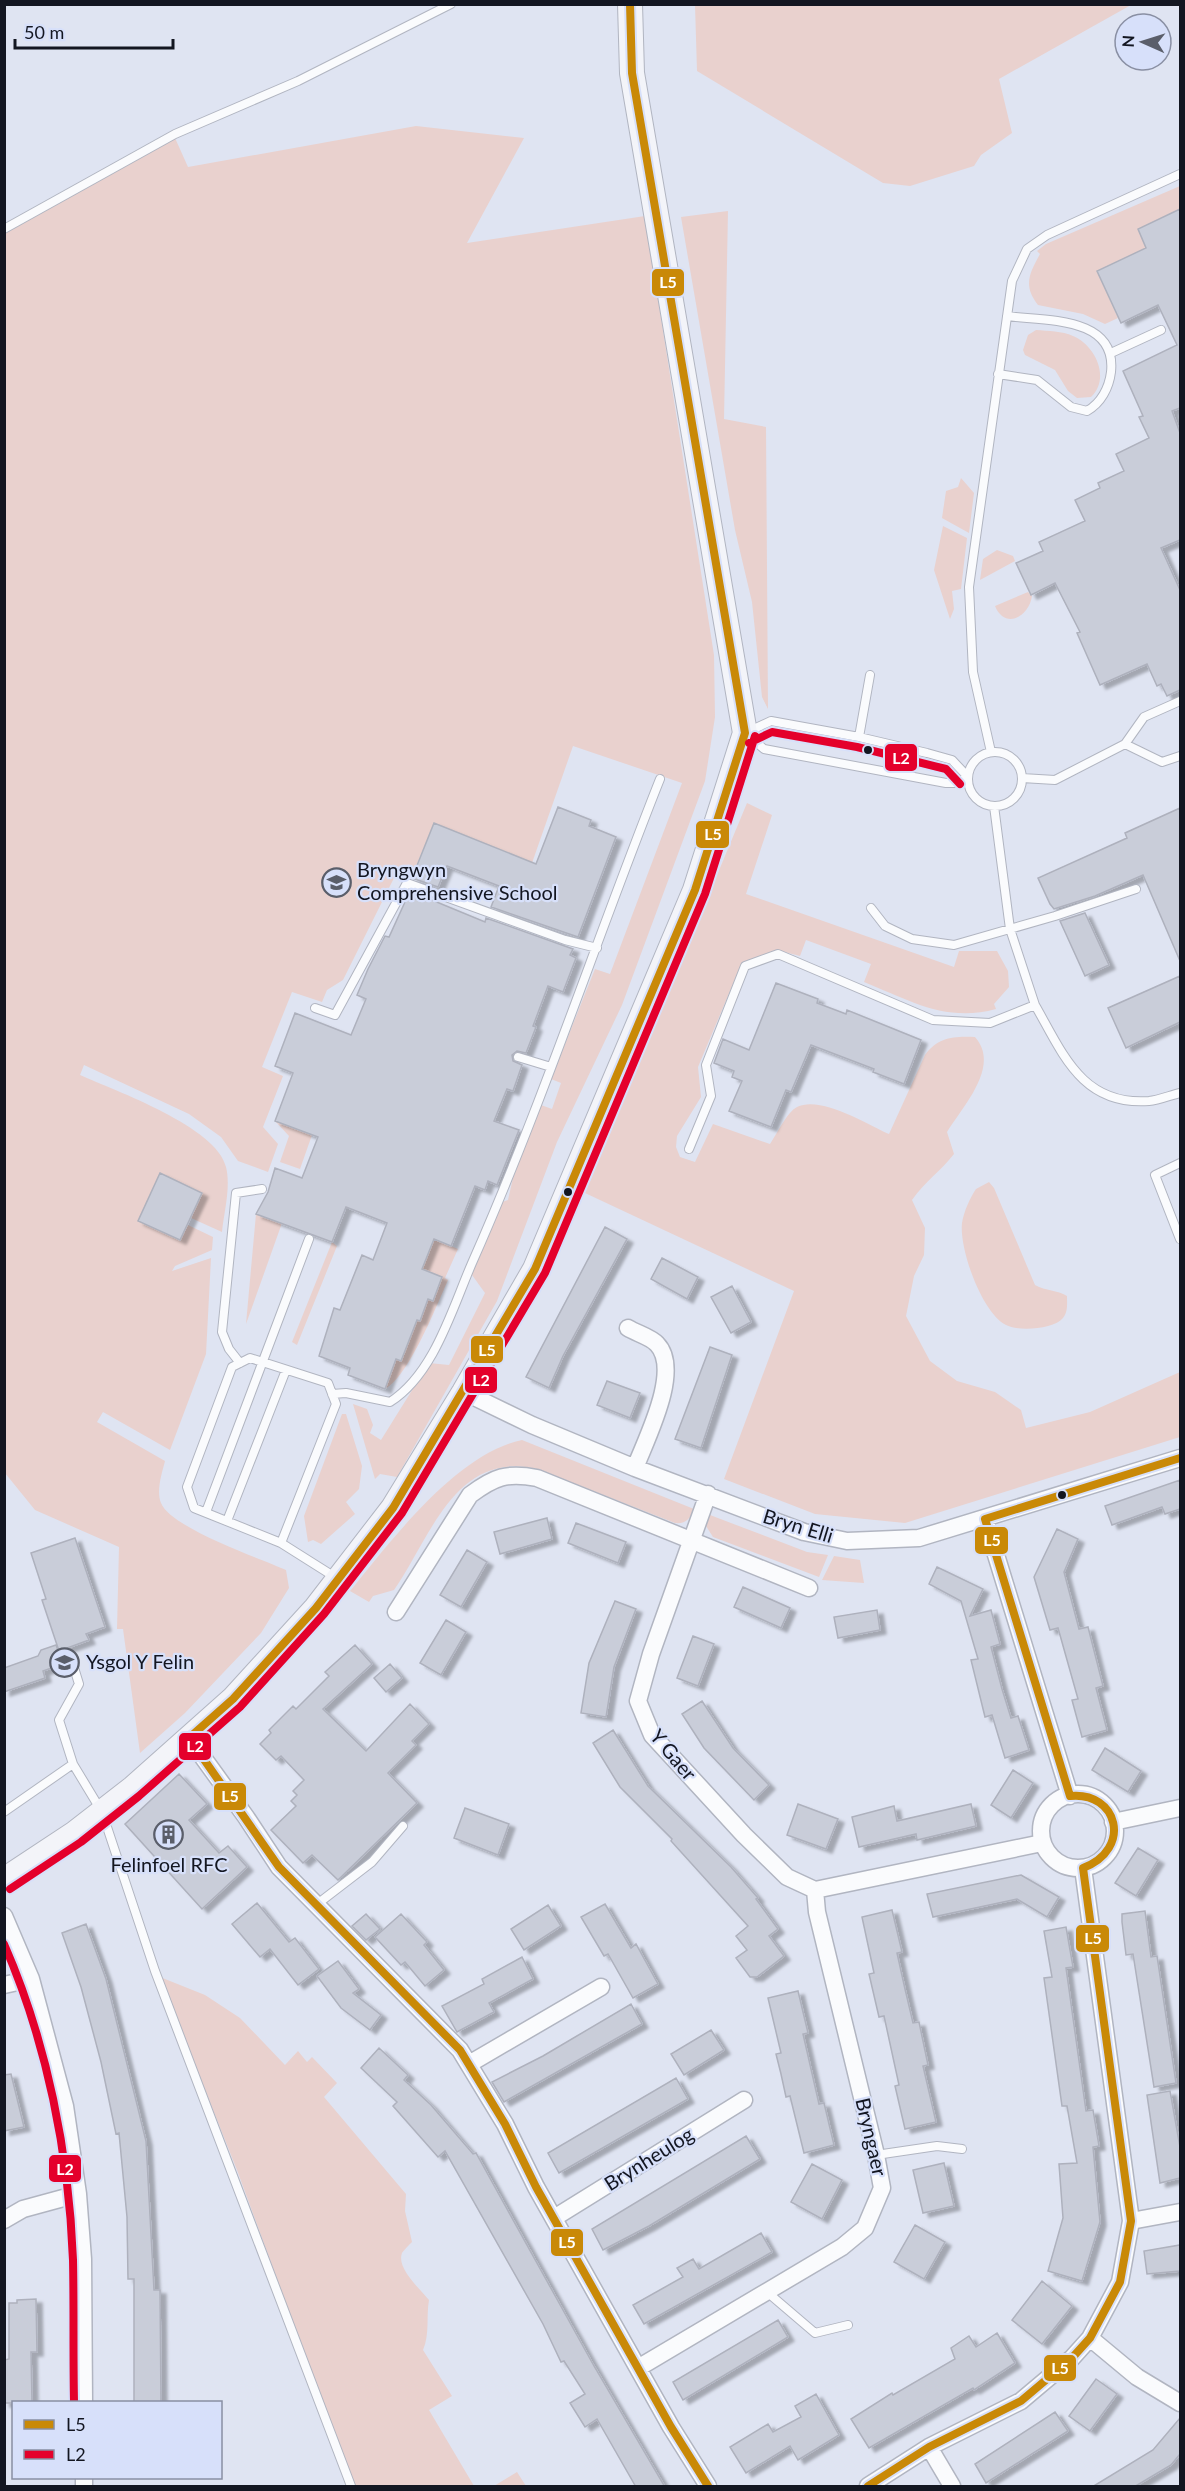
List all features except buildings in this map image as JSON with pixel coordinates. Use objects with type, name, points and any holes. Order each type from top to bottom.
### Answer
[{"type":"street","points":[[4,1880],[102,1812],[233,1699],[316,1608],[393,1508],[535,1269],[695,890],[745,733],[657,208],[632,73],[630,4]]},
{"type":"street","points":[[628,1328],[657,1343],[667,1363],[664,1390],[635,1468]]},
{"type":"street","name":"Bryn Elli","points":[[464,1392],[532,1425],[635,1468],[804,1532],[847,1540],[918,1538],[1180,1458]]},
{"type":"street","points":[[396,1612],[470,1495],[488,1481],[514,1473],[537,1478],[809,1588]]},
{"type":"street","name":"Y Gaer","points":[[708,1494],[651,1654],[638,1701],[652,1736],[744,1835],[787,1877],[815,1890]]},
{"type":"street","points":[[985,1519],[1070,1796]]},
{"type":"street","points":[[189,1738],[279,1867],[460,2050],[505,2124],[638,2368],[708,2487]]},
{"type":"street","points":[[1088,1795],[1100,1801],[1111,1815],[1113,1822],[1114,1840],[1109,1852],[1099,1861],[1083,1868],[1070,1868],[1058,1863],[1048,1854],[1042,1843],[1042,1818],[1059,1799],[1070,1796],[1088,1795]]},
{"type":"street","points":[[1113,1822],[1180,1808]]},
{"type":"street","points":[[815,1890],[1042,1843]]},
{"type":"street","points":[[868,2487],[929,2447],[1021,2401],[1072,2358],[1090,2338],[1120,2282],[1131,2221],[1083,1868]]},
{"type":"street","name":"Bryngaer","points":[[638,2368],[843,2247],[865,2228],[882,2188],[817,1912],[815,1890]]},
{"type":"street","points":[[4,1916],[31,1979],[65,2106],[78,2194],[83,2259],[84,2401]]},
{"type":"street","points":[[4,1985],[31,1979]]},
{"type":"street","points":[[469,2064],[601,1987]]},
{"type":"street","name":"Brynheulog","points":[[555,2218],[744,2100]]},
{"type":"street","points":[[4,2220],[23,2209],[78,2194]]},
{"type":"street","points":[[1131,2221],[1180,2212]]},
{"type":"street","points":[[1090,2338],[1137,2377],[1180,2403]]},
{"type":"street","points":[[929,2447],[952,2487]]},
{"type":"lane","points":[[4,229],[175,134],[298,81],[451,4]]},
{"type":"lane","points":[[991,752],[973,672],[969,587],[1012,281],[1027,249],[1047,235],[1180,174]]},
{"type":"lane","points":[[998,374],[1037,381],[1071,407],[1087,411],[1098,405],[1110,374],[1111,353],[1099,334],[1078,324],[1007,316]]},
{"type":"lane","points":[[1111,353],[1161,330]]},
{"type":"lane","points":[[859,737],[870,675]]},
{"type":"lane","points":[[1022,778],[1054,780],[1125,744],[1144,717],[1180,701]]},
{"type":"lane","points":[[771,721],[859,737],[952,760],[968,777],[956,783],[945,783],[764,749],[745,733],[771,721]]},
{"type":"lane","points":[[1125,744],[1162,762],[1180,756]]},
{"type":"lane","points":[[991,752],[1000,752],[1015,761],[1022,778],[1020,787],[1010,801],[994,806],[978,800],[969,786],[968,777],[975,761],[991,752]]},
{"type":"lane","points":[[332,1394],[346,1393],[390,1402],[403,1393],[431,1354],[505,1190],[660,779]]},
{"type":"lane","points":[[994,806],[1010,929],[1035,1005],[1072,1070],[1105,1096],[1149,1101],[1180,1093]]},
{"type":"lane","points":[[315,1008],[335,1015],[407,883],[565,940],[597,948]]},
{"type":"lane","points":[[871,908],[885,926],[912,939],[954,945],[1136,889]]},
{"type":"lane","points":[[689,1149],[711,1096],[706,1065],[746,966],[778,954],[933,1020],[990,1023],[1035,1005]]},
{"type":"lane","points":[[518,1057],[551,1067]]},
{"type":"lane","points":[[1180,1163],[1155,1175],[1180,1239]]},
{"type":"lane","points":[[240,1363],[229,1349],[222,1332],[236,1193],[262,1189]]},
{"type":"lane","points":[[206,1512],[309,1239]]},
{"type":"lane","points":[[281,1543],[336,1404],[328,1383],[250,1358],[232,1367],[187,1487],[194,1508],[281,1543],[339,1579]]},
{"type":"lane","points":[[227,1521],[286,1370]]},
{"type":"lane","points":[[71,1658],[79,1684],[59,1720],[73,1764],[102,1812],[155,1971],[351,2487]]},
{"type":"lane","points":[[4,1812],[73,1764]]},
{"type":"lane","points":[[315,1905],[372,1862],[403,1826]]},
{"type":"lane","points":[[876,2155],[937,2146],[962,2149]]},
{"type":"lane","points":[[767,2292],[814,2333],[848,2325]]},
{"type":"shaded area","points":[[695,4],[1131,5],[1119,12],[1113,12],[1113,15],[999,79],[1012,133],[981,155],[974,166],[910,186],[883,183],[697,71]]},
{"type":"shaded area","name":"Bryngwyn Comprehensive School","points":[[416,126],[524,138],[467,243],[645,216],[714,655],[715,717],[705,781],[622,1005],[557,1142],[497,1301],[397,1477],[380,1474],[375,1479],[353,1404],[367,1409],[373,1425],[370,1433],[381,1440],[429,1363],[449,1365],[485,1293],[472,1275],[499,1203],[508,1200],[513,1178],[541,1105],[552,1109],[561,1083],[551,1079],[595,969],[610,974],[682,783],[573,746],[532,863],[434,823],[412,876],[398,870],[343,980],[327,990],[322,1002],[292,992],[262,1067],[283,1076],[263,1127],[278,1144],[268,1172],[238,1161],[221,1137],[189,1114],[84,1065],[80,1075],[163,1112],[204,1138],[219,1152],[226,1167],[228,1183],[222,1232],[191,1218],[202,1193],[161,1174],[139,1221],[180,1240],[188,1225],[213,1237],[212,1250],[175,1266],[172,1271],[211,1258],[206,1354],[170,1450],[103,1412],[97,1422],[165,1461],[159,1493],[161,1503],[168,1513],[198,1532],[286,1570],[289,1588],[261,1633],[185,1713],[140,1753],[123,1629],[117,1629],[119,1547],[35,1510],[5,1473],[4,234],[175,138],[188,167]]},
{"type":"shaded area","points":[[1180,186],[1180,209],[1138,229],[1146,248],[1097,271],[1118,318],[1105,324],[1083,314],[1038,305],[1029,286],[1033,268],[1040,254],[1037,251],[1046,244]]},
{"type":"shaded area","points":[[728,211],[724,419],[766,427],[768,709],[762,697],[752,602],[735,530],[681,217]]},
{"type":"shaded area","points":[[1036,330],[1069,334],[1081,340],[1094,354],[1100,372],[1100,381],[1091,397],[1077,398],[1068,391],[1055,370],[1025,355],[1023,350],[1028,335]]},
{"type":"shaded area","points":[[961,478],[974,493],[969,533],[942,518],[946,491],[958,487]]},
{"type":"shaded area","points":[[943,526],[967,538],[961,589],[952,591],[954,609],[950,619],[934,570]]},
{"type":"shaded area","points":[[997,550],[1013,556],[1015,561],[980,580],[983,559]]},
{"type":"shaded area","points":[[1028,592],[1032,596],[1030,603],[1022,615],[1016,618],[1005,618],[995,606]]},
{"type":"shaded area","points":[[747,803],[772,815],[746,894],[954,967],[959,951],[997,951],[1008,971],[1009,987],[994,1004],[996,1009],[978,1013],[961,1013],[928,1008],[864,982],[871,964],[806,940],[800,956],[777,950],[741,965],[698,1067],[701,1097],[677,1136],[676,1147],[680,1157],[695,1162],[713,1124],[770,1144],[790,1113],[797,1107],[807,1104],[843,1112],[889,1134],[925,1055],[930,1049],[947,1039],[975,1037],[982,1048],[984,1060],[982,1073],[970,1098],[947,1132],[954,1154],[912,1200],[925,1228],[924,1255],[914,1276],[906,1316],[930,1361],[957,1381],[995,1392],[1021,1410],[1026,1428],[1090,1412],[1180,1372],[1180,1437],[905,1523],[815,1514],[724,1479],[794,1291],[585,1193]]},
{"type":"shaded area","points":[[275,1121],[312,1135],[300,1169],[280,1162],[289,1136]]},
{"type":"shaded area","points":[[989,1182],[994,1188],[1035,1285],[1067,1296],[1066,1313],[1063,1318],[1052,1325],[1019,1328],[1006,1325],[989,1308],[974,1279],[964,1248],[962,1223],[976,1189]]},
{"type":"shaded area","points":[[256,1214],[282,1223],[246,1324]]},
{"type":"shaded area","points":[[434,1239],[458,1249],[445,1278],[448,1280],[412,1356],[394,1382],[385,1389],[396,1359],[401,1361],[411,1336],[409,1316],[420,1320],[428,1299],[433,1301],[442,1278],[422,1269]]},
{"type":"shaded area","points":[[332,1242],[337,1246],[297,1345],[292,1342]]},
{"type":"shaded area","points":[[342,1414],[346,1414],[362,1466],[359,1489],[346,1502],[355,1514],[321,1544],[313,1540],[308,1542],[304,1516]]},
{"type":"shaded area","points":[[522,1440],[694,1509],[687,1520],[675,1523],[537,1469],[509,1467],[485,1472],[465,1485],[449,1502],[394,1590],[373,1596],[369,1602],[350,1591],[405,1525],[449,1481],[473,1462],[497,1448]]},
{"type":"shaded area","points":[[710,1515],[807,1552],[828,1555],[819,1577],[713,1537],[706,1526]]},
{"type":"shaded area","points":[[834,1556],[860,1560],[864,1583],[822,1580]]},
{"type":"shaded area","points":[[160,1977],[205,1995],[240,2018],[285,2065],[298,2051],[307,2062],[312,2057],[337,2083],[324,2097],[406,2194],[405,2211],[412,2242],[402,2253],[401,2259],[406,2272],[429,2300],[423,2350],[452,2396],[429,2410],[474,2486],[353,2486],[237,2170]]},
{"type":"shaded area","points":[[517,2472],[526,2486],[494,2486]]},
{"type":"transit line","name":"L5","points":[[630,4],[632,73],[745,733],[695,890],[535,1269],[393,1508],[316,1608],[233,1699],[189,1738],[279,1867],[460,2050],[505,2124],[536,2187],[671,2427],[708,2486]]},
{"type":"transit line","name":"L2","points":[[749,743],[772,732],[857,747],[946,769],[960,784]]},
{"type":"transit line","name":"L2","points":[[10,1889],[81,1842],[139,1796],[240,1707],[324,1614],[402,1513],[545,1273],[705,894],[755,736]]},
{"type":"transit line","name":"L5","points":[[868,2486],[929,2447],[1021,2401],[1072,2358],[1090,2338],[1120,2282],[1131,2221],[1083,1868],[1099,1859],[1109,1848],[1114,1836],[1113,1823],[1108,1812],[1099,1802],[1086,1797],[1070,1796],[985,1519],[1180,1458]]},
{"type":"transit line","name":"L2","points":[[4,1944],[19,1981],[44,2059],[61,2139],[71,2220],[73,2260],[74,2401]]},
{"type":"place","name":"Bryngwyn Comprehensive School","points":[[336,882]]},
{"type":"place","name":"Ysgol Y Felin","points":[[65,1662]]},
{"type":"place","name":"Felinfoel RFC","points":[[169,1835]]}]
